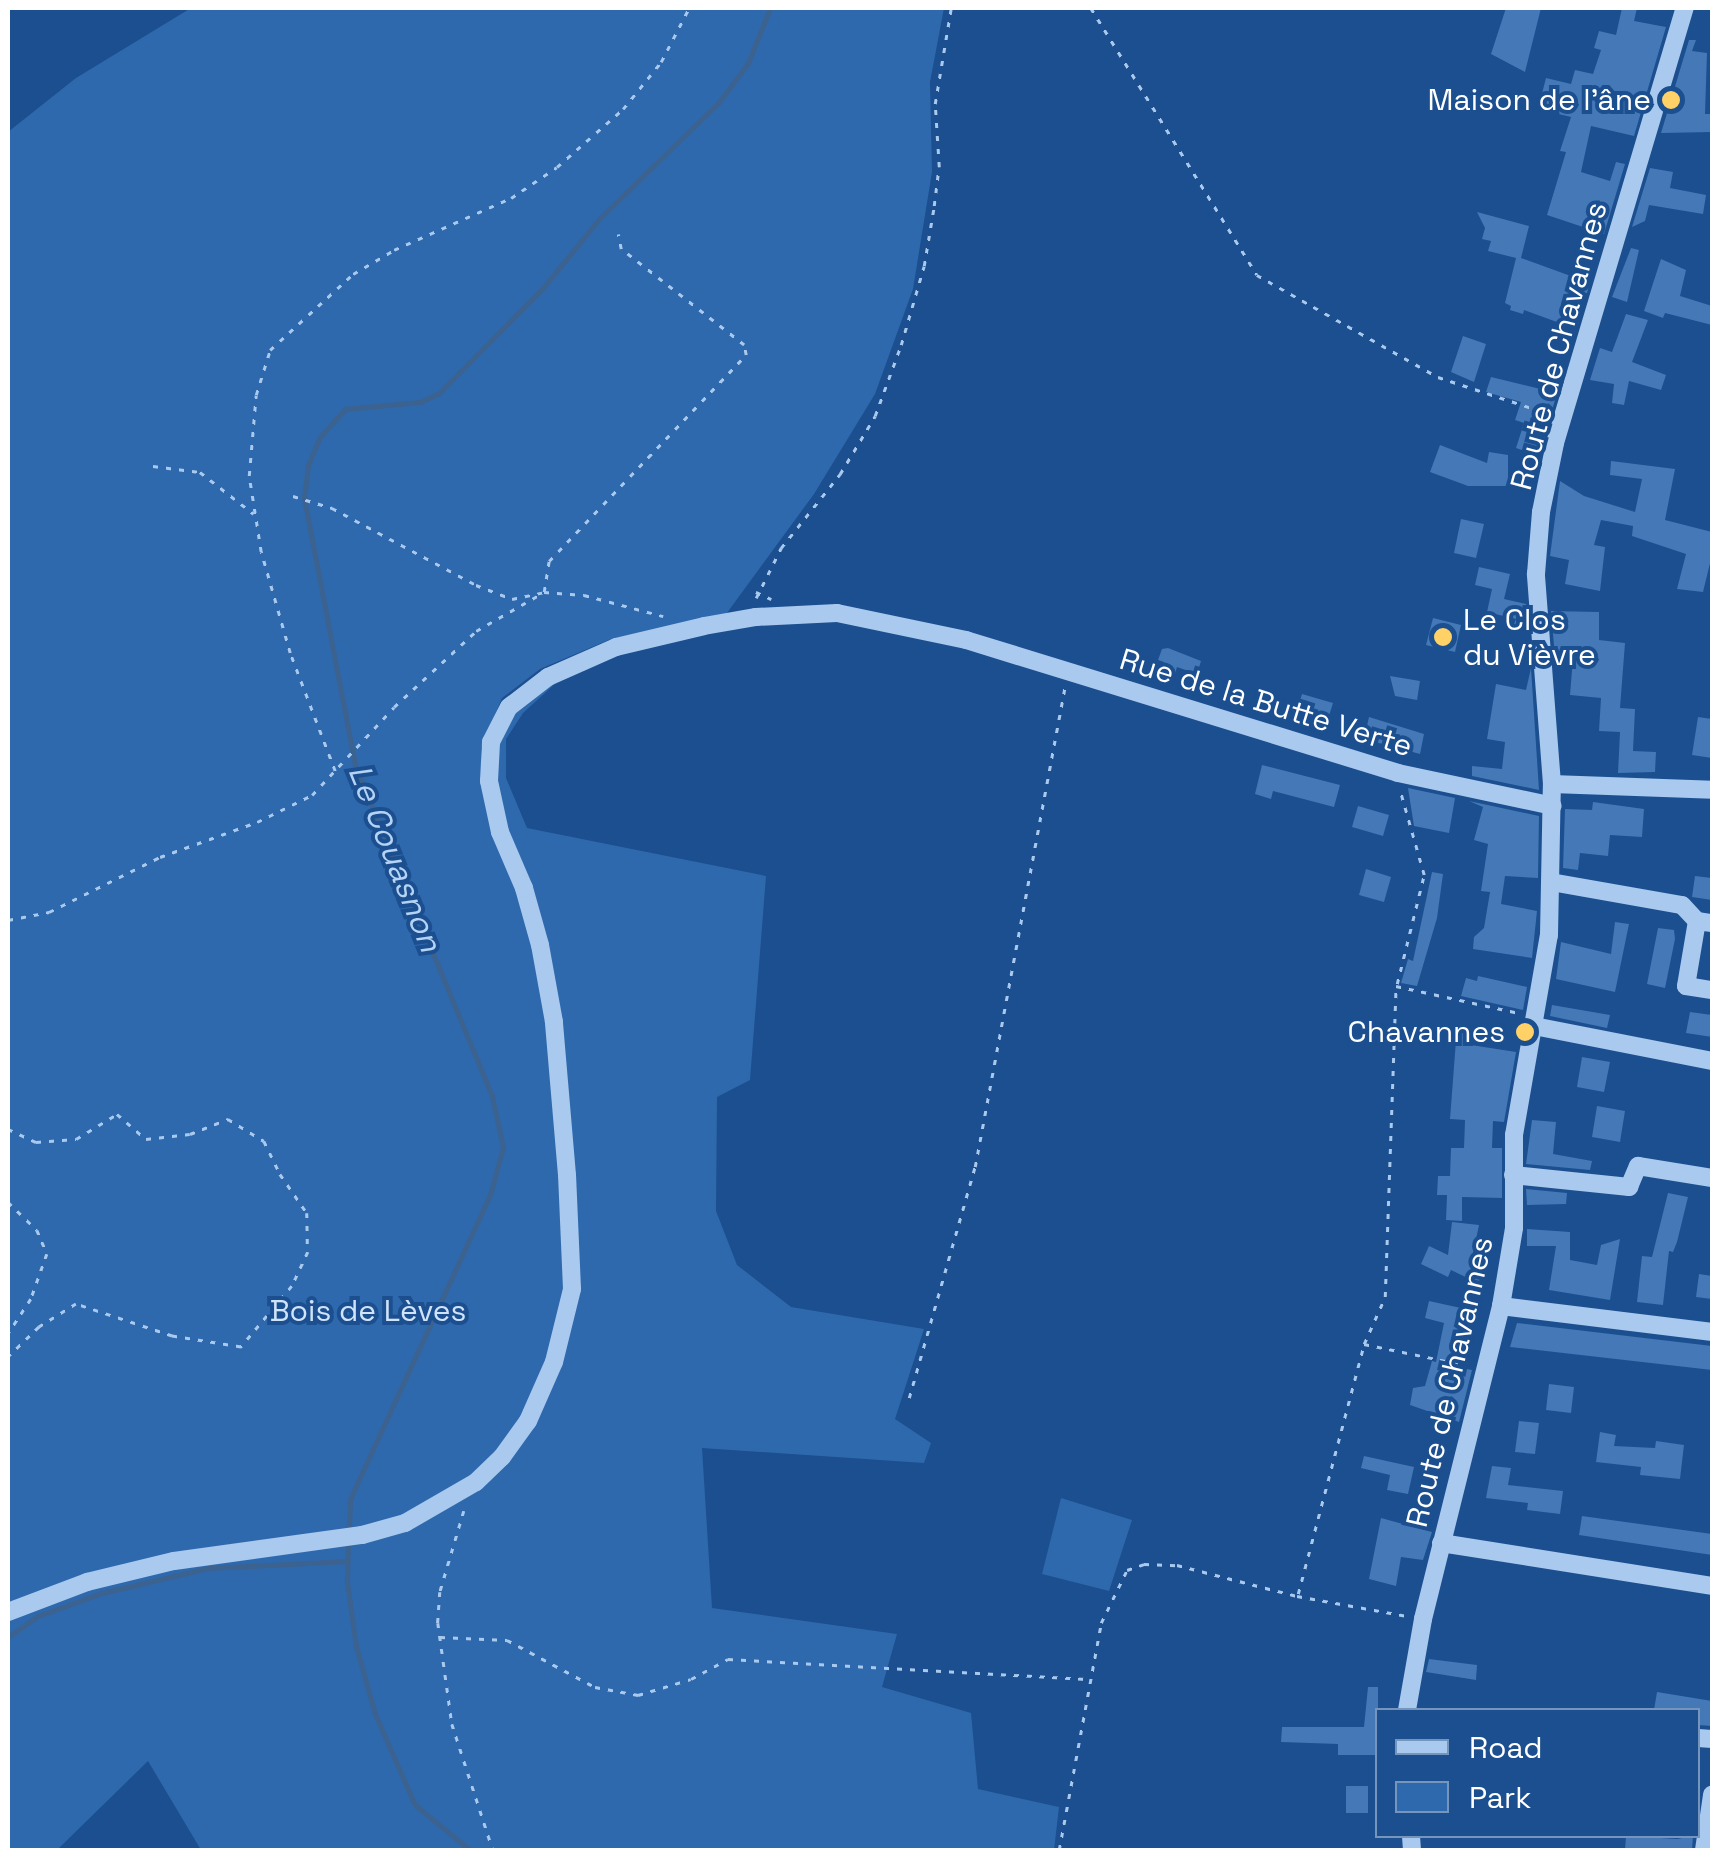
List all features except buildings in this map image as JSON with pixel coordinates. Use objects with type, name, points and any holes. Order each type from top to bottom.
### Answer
[{"type":"street","name":"Route de Chavannes","points":[[1407,1708],[1440,1543],[1501,1306],[1514,1228],[1514,1135],[1549,934],[1553,806],[1536,574],[1542,512],[1562,418],[1685,8]]},
{"type":"street","name":"Rue de la Butte Verte","points":[[8,1612],[86,1582],[174,1561],[362,1535],[437,1508],[502,1457],[528,1421],[554,1362],[572,1289],[554,1022],[540,945],[500,832],[489,780],[490,742],[510,707],[548,677],[616,648],[756,617],[837,613],[966,640],[1398,773],[1553,806]]},
{"type":"street","points":[[1552,784],[1712,790]]},
{"type":"street","points":[[1551,882],[1682,905],[1705,922],[1686,986],[1712,990]]},
{"type":"street","points":[[1534,1022],[1712,1062]]},
{"type":"street","points":[[1513,1175],[1629,1188],[1638,1166],[1712,1178]]},
{"type":"street","points":[[1501,1306],[1712,1332]]},
{"type":"street","points":[[1440,1543],[1712,1586]]},
{"type":"street","points":[[1704,1850],[1712,1794]]},
{"type":"path","points":[[335,771],[290,653],[260,552],[250,476],[256,394],[270,350],[353,274],[394,250],[511,198],[556,166],[632,97],[661,62],[689,8]]},
{"type":"path","points":[[756,617],[756,592],[781,548],[840,474],[875,416],[901,345],[924,266],[934,206],[939,167],[935,104],[951,8]]},
{"type":"path","points":[[1091,8],[1257,275],[1463,389],[1562,418]]},
{"type":"path","points":[[544,592],[549,562],[746,355],[744,345],[621,248],[618,234]]},
{"type":"path","points":[[152,466],[200,472],[255,515]]},
{"type":"path","points":[[293,496],[332,508],[476,585],[512,599],[544,592],[584,595],[670,617]]},
{"type":"path","points":[[8,920],[49,912],[160,857],[258,822],[312,795],[476,631],[544,592]]},
{"type":"path","points":[[909,1398],[976,1166],[1068,672]]},
{"type":"path","points":[[1297,1596],[1364,1344],[1385,1296],[1396,986],[1424,875],[1405,818],[1398,773]]},
{"type":"path","points":[[1396,986],[1534,1022]]},
{"type":"path","points":[[8,1129],[36,1142],[76,1140],[116,1114],[146,1139],[190,1134],[228,1119],[264,1141],[306,1213],[308,1252],[292,1286],[241,1347],[172,1336],[76,1304],[38,1327],[8,1357]]},
{"type":"path","points":[[8,1202],[37,1230],[47,1254],[31,1299],[8,1334]]},
{"type":"path","points":[[1364,1344],[1484,1369]]},
{"type":"path","points":[[464,1510],[440,1592],[440,1637],[465,1775],[493,1850]]},
{"type":"path","points":[[1058,1850],[1101,1623],[1127,1570],[1144,1564],[1177,1566],[1297,1596],[1423,1619]]},
{"type":"path","points":[[440,1637],[506,1640],[595,1686],[638,1695],[692,1678],[728,1659],[1090,1679]]},
{"type":"green space","name":"Bois de Lèves","points":[[191,8],[944,8],[930,82],[932,172],[913,289],[875,394],[814,494],[724,617],[611,639],[540,669],[502,698],[481,748],[482,786],[496,789],[499,742],[516,710],[558,681],[523,713],[506,739],[506,778],[527,828],[766,876],[750,1080],[717,1097],[716,1211],[737,1265],[791,1307],[924,1329],[895,1419],[931,1443],[924,1463],[702,1448],[712,1608],[897,1634],[882,1687],[971,1713],[978,1789],[1059,1807],[1054,1850],[201,1850],[148,1761],[57,1850],[8,1850],[8,132],[76,78]]},
{"type":"green space","points":[[1061,1498],[1132,1520],[1109,1591],[1042,1574]]},
{"type":"waterway","name":"Le Couasnon","points":[[349,1530],[350,1499],[490,1195],[503,1147],[492,1096],[355,765],[304,498],[308,465],[320,437],[345,409],[420,402],[439,393],[542,289],[599,219],[719,102],[748,63],[770,8]]},
{"type":"waterway","name":"Le Couasnon","points":[[348,1541],[347,1582],[356,1646],[375,1714],[415,1805],[470,1850]]},
{"type":"waterway","points":[[8,1637],[38,1616],[102,1593],[209,1568],[348,1561]]},
{"type":"place","name":"Maison de l'âne","points":[[1671,100]]},
{"type":"place","name":"Le Clos du Vièvre","points":[[1443,637]]},
{"type":"place","name":"Chavannes","points":[[1525,1032]]}]
